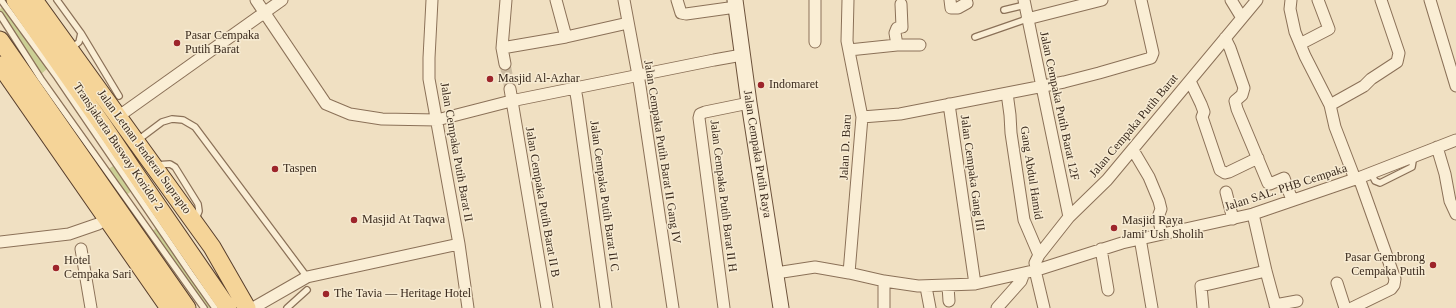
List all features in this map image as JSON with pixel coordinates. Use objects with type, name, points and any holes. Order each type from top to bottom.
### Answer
[{"type":"main road","name":"Jalan Letnan Jenderal Suprapto","points":[[15,0],[104,126],[228,308]]},
{"type":"main road","name":"Jalan Letnan Jenderal Suprapto","points":[[34,0],[195,222],[212,247],[247,308]]},
{"type":"main road","points":[[0,40],[187,308]]},
{"type":"main road","points":[[0,66],[5,80],[59,151],[169,308]]},
{"type":"main road","points":[[59,151],[77,151]]},
{"type":"street","points":[[256,0],[326,104],[350,114],[382,119],[437,120],[512,101],[742,55]]},
{"type":"street","points":[[119,116],[282,0]]},
{"type":"street","name":"Jalan Cempaka Putih Barat II","points":[[432,0],[429,58],[430,79],[459,244],[468,308]]},
{"type":"street","points":[[506,0],[502,48],[506,64]]},
{"type":"street","points":[[556,0],[566,37]]},
{"type":"street","name":"Jalan Cempaka Putih Barat II Gang IV","points":[[624,0],[638,76],[673,308]]},
{"type":"street","points":[[677,0],[681,13],[686,14],[735,4]]},
{"type":"street","points":[[815,0],[815,42]]},
{"type":"street","name":"Jalan D. Baru","points":[[848,0],[847,41],[862,116],[849,272]]},
{"type":"street","points":[[950,0],[951,8],[958,8],[967,3],[966,0]]},
{"type":"street","points":[[1027,19],[1037,15],[1102,0]]},
{"type":"street","points":[[949,104],[1064,82],[1099,74],[1151,58],[1153,53],[1141,0]]},
{"type":"street","points":[[1231,0],[1242,18]]},
{"type":"street","name":"Jalan Cempaka Putih Barat","points":[[1039,255],[1069,217],[1107,180],[1133,150],[1256,0]]},
{"type":"street","points":[[1290,0],[1293,24],[1300,44],[1330,105],[1335,127],[1357,178]]},
{"type":"street","points":[[1300,44],[1329,30],[1318,0]]},
{"type":"street","points":[[1330,105],[1364,86],[1371,78],[1397,62],[1399,53],[1380,0]]},
{"type":"street","points":[[1430,0],[1454,72],[1456,86]]},
{"type":"street","name":"Jalan Cempaka Putih Barat 12F","points":[[1024,2],[1069,217]]},
{"type":"street","name":"Jalan Cempaka Putih Raya","points":[[735,4],[781,308]]},
{"type":"street","points":[[897,45],[895,33],[897,28],[902,27],[901,4]]},
{"type":"street","points":[[502,48],[566,37],[628,23]]},
{"type":"street","points":[[1225,38],[1244,88],[1242,95],[1236,101],[1236,105],[1269,183],[1284,178],[1292,200]]},
{"type":"street","points":[[849,50],[920,44]]},
{"type":"street","points":[[1190,81],[1204,112],[1202,117],[1220,170],[1229,172],[1258,158]]},
{"type":"street","name":"Jalan Cempaka Putih Barat II C","points":[[575,88],[606,308]]},
{"type":"street","name":"Jalan Cempaka Putih Barat II B","points":[[510,89],[546,308]]},
{"type":"street","name":"Gang Abdul Hamid","points":[[1007,93],[1011,132],[1024,220],[1039,255]]},
{"type":"street","name":"Jalan Cempaka Putih Barat II H","points":[[724,308],[698,118],[700,114],[705,112],[749,103]]},
{"type":"street","name":"Jalan Cempaka Gang III","points":[[862,116],[900,114],[949,104],[975,284]]},
{"type":"street","name":"Jalan SAL. PHB Cempaka","points":[[776,274],[802,268],[815,267],[849,272],[884,281],[926,287],[975,284],[1036,270],[1140,238],[1254,214],[1371,173],[1456,140]]},
{"type":"street","points":[[1436,147],[1445,174],[1450,201],[1456,214]]},
{"type":"street","points":[[1133,150],[1149,177],[1159,201],[1161,209],[1158,217],[1162,234]]},
{"type":"street","name":"Jalan SAL. PHB Cempaka","points":[[1352,308],[1391,289],[1394,285],[1395,279],[1357,178]]},
{"type":"street","points":[[1226,192],[1233,219]]},
{"type":"street","points":[[1254,214],[1266,271],[1276,307],[1297,301]]},
{"type":"street","points":[[0,242],[70,234],[98,224],[107,219]]},
{"type":"street","points":[[1140,238],[1152,308]]},
{"type":"street","points":[[253,308],[307,277],[459,244]]},
{"type":"street","points":[[81,249],[91,308]]},
{"type":"street","points":[[1101,249],[1108,290]]},
{"type":"street","points":[[1039,255],[1035,263],[1044,308]]},
{"type":"street","points":[[1203,308],[1200,286],[1266,271]]},
{"type":"street","points":[[997,308],[1022,281],[1024,273]]},
{"type":"street","points":[[884,281],[884,308]]},
{"type":"street","points":[[1337,283],[1345,308]]},
{"type":"street","points":[[948,286],[949,300]]},
{"type":"street","points":[[926,287],[930,308]]},
{"type":"lane","name":"Transjakarta Busway Koridor 2","points":[[1,0],[57,78],[186,268],[215,308]]},
{"type":"lane","points":[[57,0],[81,33],[119,96]]},
{"type":"lane","points":[[1004,10],[1024,2]]},
{"type":"lane","name":"Transjakarta Busway Koridor 2","points":[[0,15],[41,79],[204,308]]},
{"type":"lane","points":[[975,37],[1027,19]]},
{"type":"lane","points":[[70,50],[79,42],[81,33]]},
{"type":"lane","points":[[136,141],[162,122],[172,119],[183,120],[195,127],[307,277]]},
{"type":"lane","points":[[287,308],[307,290]]},
{"type":"green space","points":[[5,5],[49,67],[39,76],[0,15],[0,9]]},
{"type":"green space","points":[[116,164],[133,190],[125,196],[107,170]]},
{"type":"green space","points":[[158,227],[215,308],[202,308],[151,232]]},
{"type":"tunnel","points":[[505,64],[510,89]]},
{"type":"place","name":"Pasar Cempaka Putih Barat","points":[[177,43]]},
{"type":"place","name":"Masjid Al-Azhar","points":[[490,79]]},
{"type":"place","name":"Indomaret","points":[[761,85]]},
{"type":"place","name":"Taspen","points":[[275,169]]},
{"type":"place","name":"Masjid At Taqwa","points":[[354,220]]},
{"type":"place","name":"Masjid Raya Jami' Ush Sholih","points":[[1114,228]]},
{"type":"place","name":"Pasar Gembrong Cempaka Putih","points":[[1433,265]]},
{"type":"place","name":"Hotel Cempaka Sari","points":[[56,268]]},
{"type":"place","name":"The Tavia — Heritage Hotel","points":[[326,294]]}]
